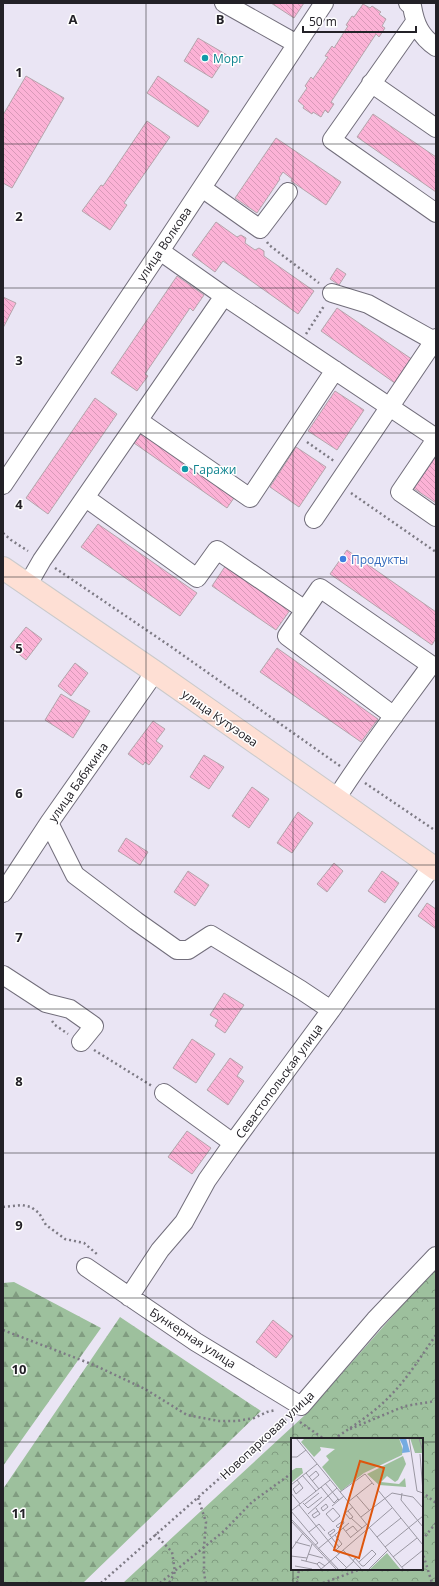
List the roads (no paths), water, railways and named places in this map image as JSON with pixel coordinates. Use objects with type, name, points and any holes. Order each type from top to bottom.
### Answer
[{"type":"main road","name":"улица Кутузова","points":[[3,568],[27,586],[156,672],[434,868]]},
{"type":"street","points":[[224,3],[249,9],[297,44]]},
{"type":"street","name":"улица Волкова","points":[[3,485],[324,3]]},
{"type":"street","points":[[412,8],[428,41],[436,46]]},
{"type":"street","points":[[412,8],[371,83],[332,140],[436,212]]},
{"type":"street","points":[[371,83],[436,128]]},
{"type":"street","points":[[202,188],[260,229],[288,192]]},
{"type":"street","points":[[160,251],[436,439],[400,492],[436,516]]},
{"type":"street","points":[[314,519],[435,340],[368,304],[332,293]]},
{"type":"street","points":[[27,586],[42,560],[224,296]]},
{"type":"street","points":[[139,421],[250,498],[335,370]]},
{"type":"street","points":[[86,498],[198,578],[217,550],[305,610]]},
{"type":"street","points":[[336,799],[352,774],[431,665],[320,588],[287,636],[394,716]]},
{"type":"street","name":"улица Бабякина","points":[[3,893],[49,823],[156,672]]},
{"type":"street","points":[[49,823],[75,875],[177,950],[188,950],[211,935],[331,1010]]},
{"type":"street","name":"Севастопольская улица","points":[[129,1297],[160,1250],[184,1222],[207,1180],[232,1143],[434,868]]},
{"type":"street","points":[[3,975],[46,1003],[70,1009],[94,1026],[81,1042]]},
{"type":"street","points":[[164,1093],[232,1143]]},
{"type":"street","name":"Новопарковая улица","points":[[296,1409],[375,1320],[436,1256]]},
{"type":"street","name":"Бункерная улица","points":[[94,1271],[129,1297],[296,1409]]},
{"type":"place","name":"Морг","points":[[205,58]]},
{"type":"place","name":"Гаражи","points":[[185,469]]},
{"type":"place","name":"Продукты","points":[[343,559]]}]
